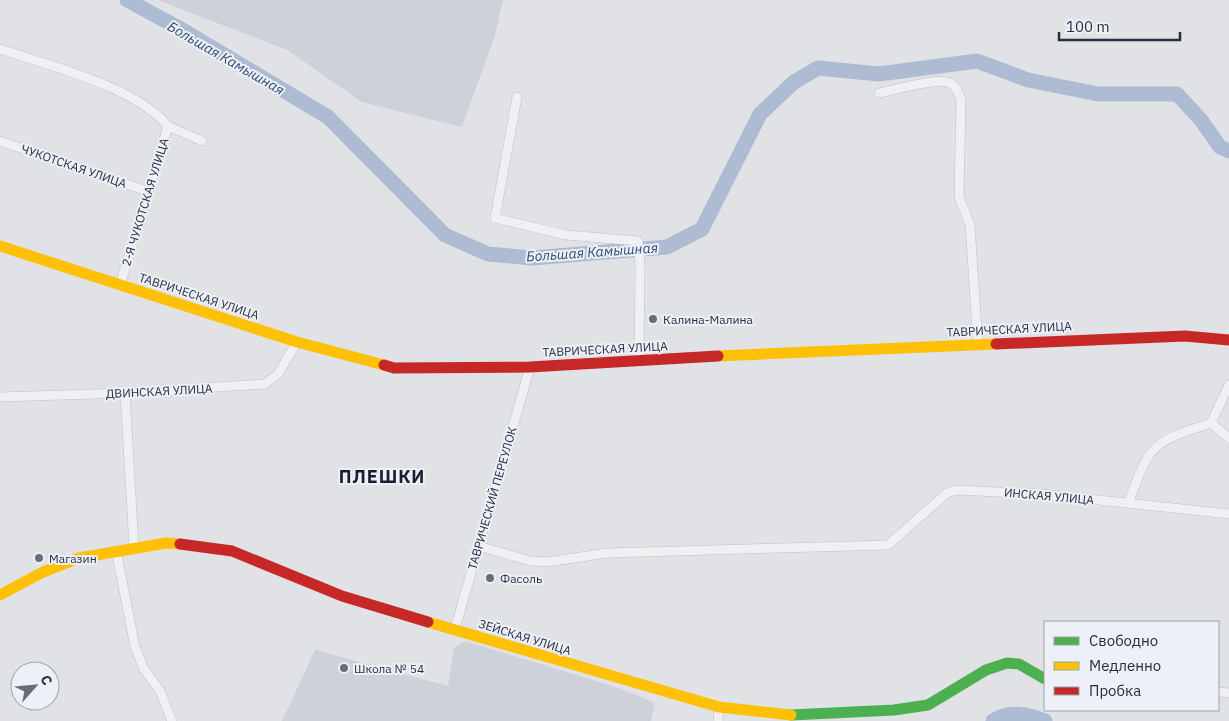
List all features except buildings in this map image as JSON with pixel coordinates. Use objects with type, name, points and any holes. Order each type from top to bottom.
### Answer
[{"type":"main road","name":"ТАВРИЧЕСКАЯ УЛИЦА","points":[[0,246],[297,342],[394,368],[530,367],[639,359],[1185,336],[1229,340]]},
{"type":"main road","name":"ЗЕЙСКАЯ УЛИЦА","points":[[0,595],[52,568],[79,558],[134,547],[174,544],[198,545],[232,551],[342,596],[617,679],[719,707],[789,716],[894,710],[928,705],[986,670],[1006,663],[1019,664],[1044,678]]},
{"type":"street","name":"2-Я ЧУКОТСКАЯ УЛИЦА","points":[[0,49],[76,74],[135,99],[153,110],[168,126],[120,285]]},
{"type":"street","points":[[880,93],[938,82],[951,84],[956,88],[960,99],[959,197],[970,225],[978,345]]},
{"type":"street","points":[[517,97],[495,218],[566,235],[638,241],[640,245],[639,359]]},
{"type":"street","points":[[168,126],[202,141]]},
{"type":"street","name":"ЧУКОТСКАЯ УЛИЦА","points":[[0,141],[147,191]]},
{"type":"street","name":"ДВИНСКАЯ УЛИЦА","points":[[0,397],[125,394],[265,384],[278,374],[297,342]]},
{"type":"street","name":"ТАВРИЧЕСКИЙ ПЕРЕУЛОК","points":[[455,630],[530,367]]},
{"type":"street","points":[[1128,503],[1143,466],[1152,451],[1164,442],[1211,423],[1229,385]]},
{"type":"street","points":[[125,394],[134,547]]},
{"type":"street","points":[[1211,423],[1229,438]]},
{"type":"street","name":"ИНСКАЯ УЛИЦА","points":[[478,546],[530,561],[547,562],[607,553],[888,545],[947,493],[956,490],[1042,494],[1229,514]]},
{"type":"street","points":[[116,550],[135,647],[144,669],[160,691],[172,721]]},
{"type":"street","points":[[718,721],[719,707]]},
{"type":"shaded area","points":[[158,0],[503,0],[495,35],[462,127],[362,102],[287,50]]},
{"type":"shaded area","points":[[465,641],[619,688],[655,703],[651,721],[282,721],[315,650],[448,686],[454,648]]},
{"type":"waterway","name":"Большая Камышная","points":[[127,0],[179,28],[328,117],[445,235],[488,254],[532,258],[667,247],[702,229],[760,114],[794,82],[818,68],[879,74],[977,61],[1028,80],[1098,94],[1177,94],[1201,120],[1220,147],[1229,151]]},
{"type":"waterway","points":[[993,721],[1012,714],[1032,716],[1045,721]]},
{"type":"traffic: fast","points":[[791,715],[894,710],[928,705],[986,670],[1007,663],[1019,664],[1044,678]]},
{"type":"traffic: slow","points":[[0,246],[297,342],[384,365]]},
{"type":"traffic: slow","points":[[718,356],[996,344]]},
{"type":"traffic: slow","points":[[0,595],[43,572],[79,558],[166,543],[180,544]]},
{"type":"traffic: slow","points":[[428,622],[719,707],[791,715]]},
{"type":"traffic: jam","points":[[996,344],[1185,336],[1229,340]]},
{"type":"traffic: jam","points":[[384,365],[394,368],[530,367],[718,356]]},
{"type":"traffic: jam","points":[[180,544],[232,551],[342,596],[428,622]]},
{"type":"place","name":"Калина-Малина","points":[[653,319]]},
{"type":"place","name":"Магазин","points":[[39,558]]},
{"type":"place","name":"Фасоль","points":[[490,578]]},
{"type":"place","name":"Школа № 54","points":[[344,668]]},
{"type":"district","name":"ПЛЕШКИ","points":[[382,476]]}]
